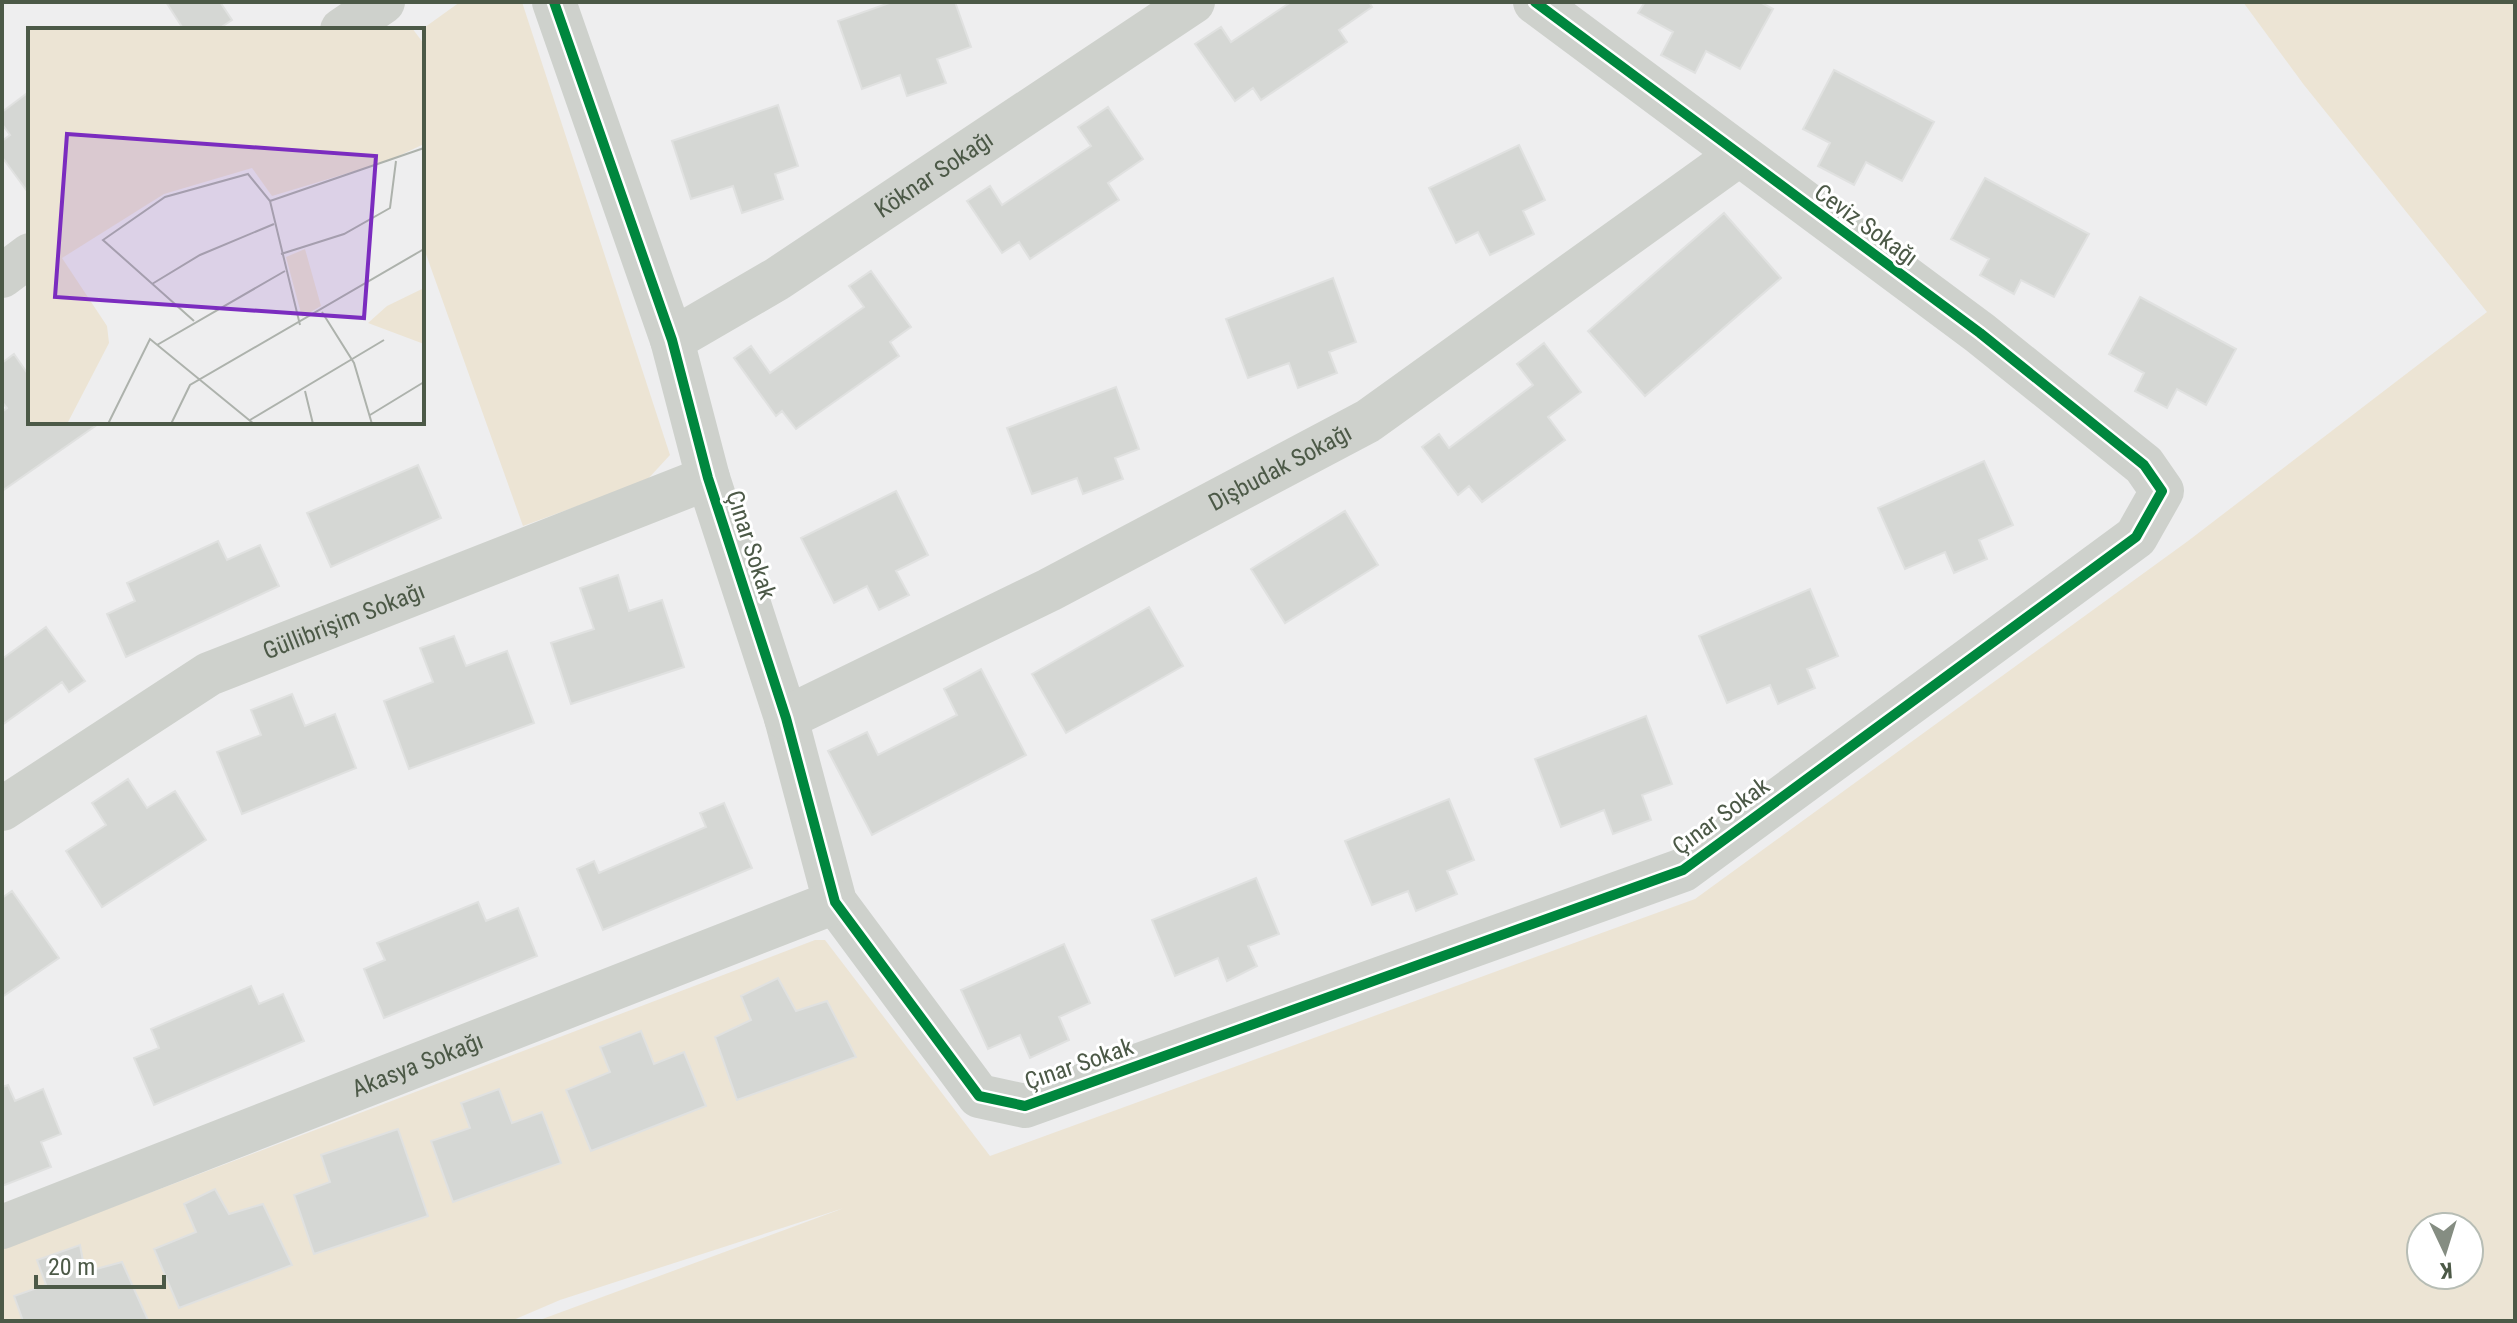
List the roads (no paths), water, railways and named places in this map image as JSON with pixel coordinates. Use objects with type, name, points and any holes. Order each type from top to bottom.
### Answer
[{"type":"street","name":"Çınar Sokak","points":[[554,2],[672,340],[708,478],[786,718],[835,902],[979,1096],[1025,1106],[1683,870],[2136,537],[2162,491]]},
{"type":"street","name":"Köknar Sokağı","points":[[672,340],[777,279],[1193,2]]},
{"type":"street","name":"Ceviz Sokağı","points":[[1535,2],[1737,156],[1980,333],[2144,465],[2162,491]]},
{"type":"street","name":"Dişbudak Sokağı","points":[[786,718],[1049,590],[1368,421],[1737,156]]},
{"type":"street","points":[[2,276],[28,256]]},
{"type":"street","name":"Güllibrişim Sokağı","points":[[2,809],[209,674],[708,478]]},
{"type":"street","name":"Akasya Sokağı","points":[[2,1227],[835,902]]}]
